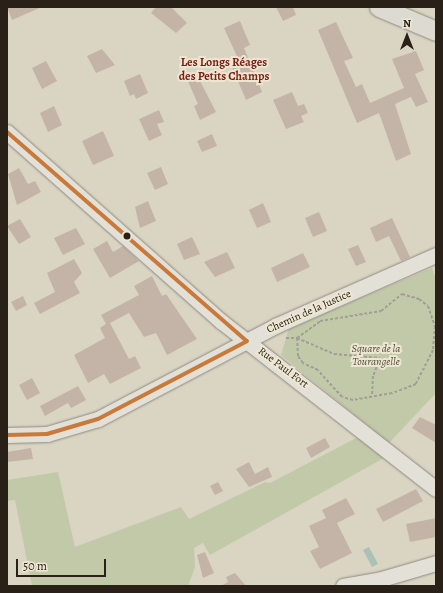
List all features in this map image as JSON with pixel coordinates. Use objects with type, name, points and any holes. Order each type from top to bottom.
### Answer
[{"type":"main road","points":[[379,7],[436,31]]},
{"type":"street","name":"Rue Paul Fort","points":[[7,132],[248,342],[436,489]]},
{"type":"street","name":"Chemin de la Justice","points":[[7,436],[47,434],[98,419],[248,342],[436,256]]},
{"type":"street","points":[[343,586],[378,580],[436,563]]},
{"type":"path","points":[[402,294],[419,299],[428,306],[436,334],[433,350],[416,384],[392,393],[372,394],[353,400],[342,397],[318,370],[303,363],[296,347],[297,338],[320,322],[381,311],[402,294]]},
{"type":"path","points":[[286,338],[297,338],[334,354],[380,358],[373,376],[372,394]]},
{"type":"green space","name":"Square de la Tourangelle","points":[[432,268],[436,279],[436,393],[389,443],[281,355],[289,328]]},
{"type":"green space","points":[[358,437],[384,458],[210,555],[203,543],[194,548],[195,567],[188,586],[32,586],[15,500],[7,501],[7,480],[58,472],[75,547],[181,507],[189,519],[265,482],[270,483]]},
{"type":"shaded area","points":[[369,547],[378,564],[372,567],[363,550]]},
{"type":"building","points":[[7,7],[42,7],[12,20]]},
{"type":"building","points":[[156,7],[171,7],[187,23],[176,33],[151,13]]},
{"type":"building","points":[[276,7],[293,7],[296,15],[283,21]]},
{"type":"building","points":[[240,21],[250,45],[244,48],[262,92],[246,100],[231,65],[239,61],[224,28]]},
{"type":"building","points":[[336,22],[353,58],[344,61],[356,87],[362,84],[370,103],[404,88],[392,59],[416,51],[424,70],[415,74],[428,102],[416,107],[411,97],[395,104],[411,154],[396,161],[379,113],[357,123],[318,30]]},
{"type":"building","points":[[102,49],[115,65],[96,73],[87,56]]},
{"type":"building","points":[[46,61],[57,81],[42,89],[32,68]]},
{"type":"building","points":[[140,74],[148,93],[136,99],[134,94],[130,96],[124,81]]},
{"type":"building","points":[[197,75],[216,112],[200,120],[194,106],[198,104],[187,79]]},
{"type":"building","points":[[292,92],[298,106],[304,104],[308,113],[301,116],[304,122],[286,129],[273,100]]},
{"type":"building","points":[[54,106],[62,125],[48,132],[40,113]]},
{"type":"building","points":[[159,110],[164,122],[157,124],[162,135],[149,141],[139,119]]},
{"type":"building","points":[[103,131],[114,156],[93,165],[82,141]]},
{"type":"building","points":[[212,134],[217,146],[202,152],[197,141]]},
{"type":"building","points":[[161,167],[168,184],[155,190],[147,173]]},
{"type":"building","points":[[19,168],[28,184],[35,181],[41,192],[17,205],[8,174]]},
{"type":"building","points":[[148,201],[156,221],[140,228],[135,207]]},
{"type":"building","points":[[263,203],[271,222],[257,228],[249,210]]},
{"type":"building","points":[[319,212],[327,231],[313,237],[305,218]]},
{"type":"building","points":[[392,218],[410,257],[401,261],[389,236],[376,242],[370,228]]},
{"type":"building","points":[[20,219],[31,237],[19,244],[7,226]]},
{"type":"building","points":[[76,228],[85,244],[63,255],[54,238]]},
{"type":"building","points":[[192,237],[200,254],[184,260],[177,244]]},
{"type":"building","points":[[107,241],[113,252],[123,246],[139,261],[110,278],[93,249]]},
{"type":"building","points":[[358,245],[366,262],[356,266],[348,249]]},
{"type":"building","points":[[227,252],[235,268],[215,277],[204,262]]},
{"type":"building","points":[[303,253],[310,267],[277,282],[271,268]]},
{"type":"building","points":[[74,259],[82,273],[74,282],[80,293],[40,314],[34,303],[55,292],[47,273]]},
{"type":"building","points":[[152,276],[162,296],[166,294],[197,339],[167,355],[156,333],[144,337],[129,313],[110,323],[129,359],[135,356],[141,368],[110,384],[104,374],[88,383],[74,355],[105,338],[100,328],[106,324],[101,315],[139,295],[134,286]]},
{"type":"building","points":[[23,296],[27,305],[16,311],[11,302]]},
{"type":"building","points":[[32,378],[40,393],[27,400],[19,385]]},
{"type":"building","points":[[78,386],[86,400],[71,408],[68,403],[45,416],[40,406]]},
{"type":"building","points":[[420,417],[436,425],[436,443],[412,428]]},
{"type":"building","points":[[325,438],[330,447],[311,458],[306,448]]},
{"type":"building","points":[[31,448],[33,459],[7,462],[7,452]]},
{"type":"building","points":[[249,462],[255,474],[268,467],[272,477],[249,487],[236,469]]},
{"type":"building","points":[[218,482],[223,491],[215,495],[210,486]]},
{"type":"building","points":[[416,489],[423,501],[383,522],[376,509]]},
{"type":"building","points":[[346,498],[355,514],[337,523],[352,553],[320,569],[310,551],[319,547],[309,526],[326,518],[322,510]]},
{"type":"building","points":[[436,518],[436,537],[410,542],[406,524]]},
{"type":"building","points":[[205,552],[214,573],[203,578],[197,555]]},
{"type":"building","points":[[235,573],[246,586],[221,586],[228,582],[226,577]]},
{"type":"transit line","points":[[7,132],[247,341]]},
{"type":"transit line","points":[[7,435],[47,434],[98,419],[247,341]]},
{"type":"district","name":"Les Longs Réages des Petits Champs","points":[[224,70]]}]
